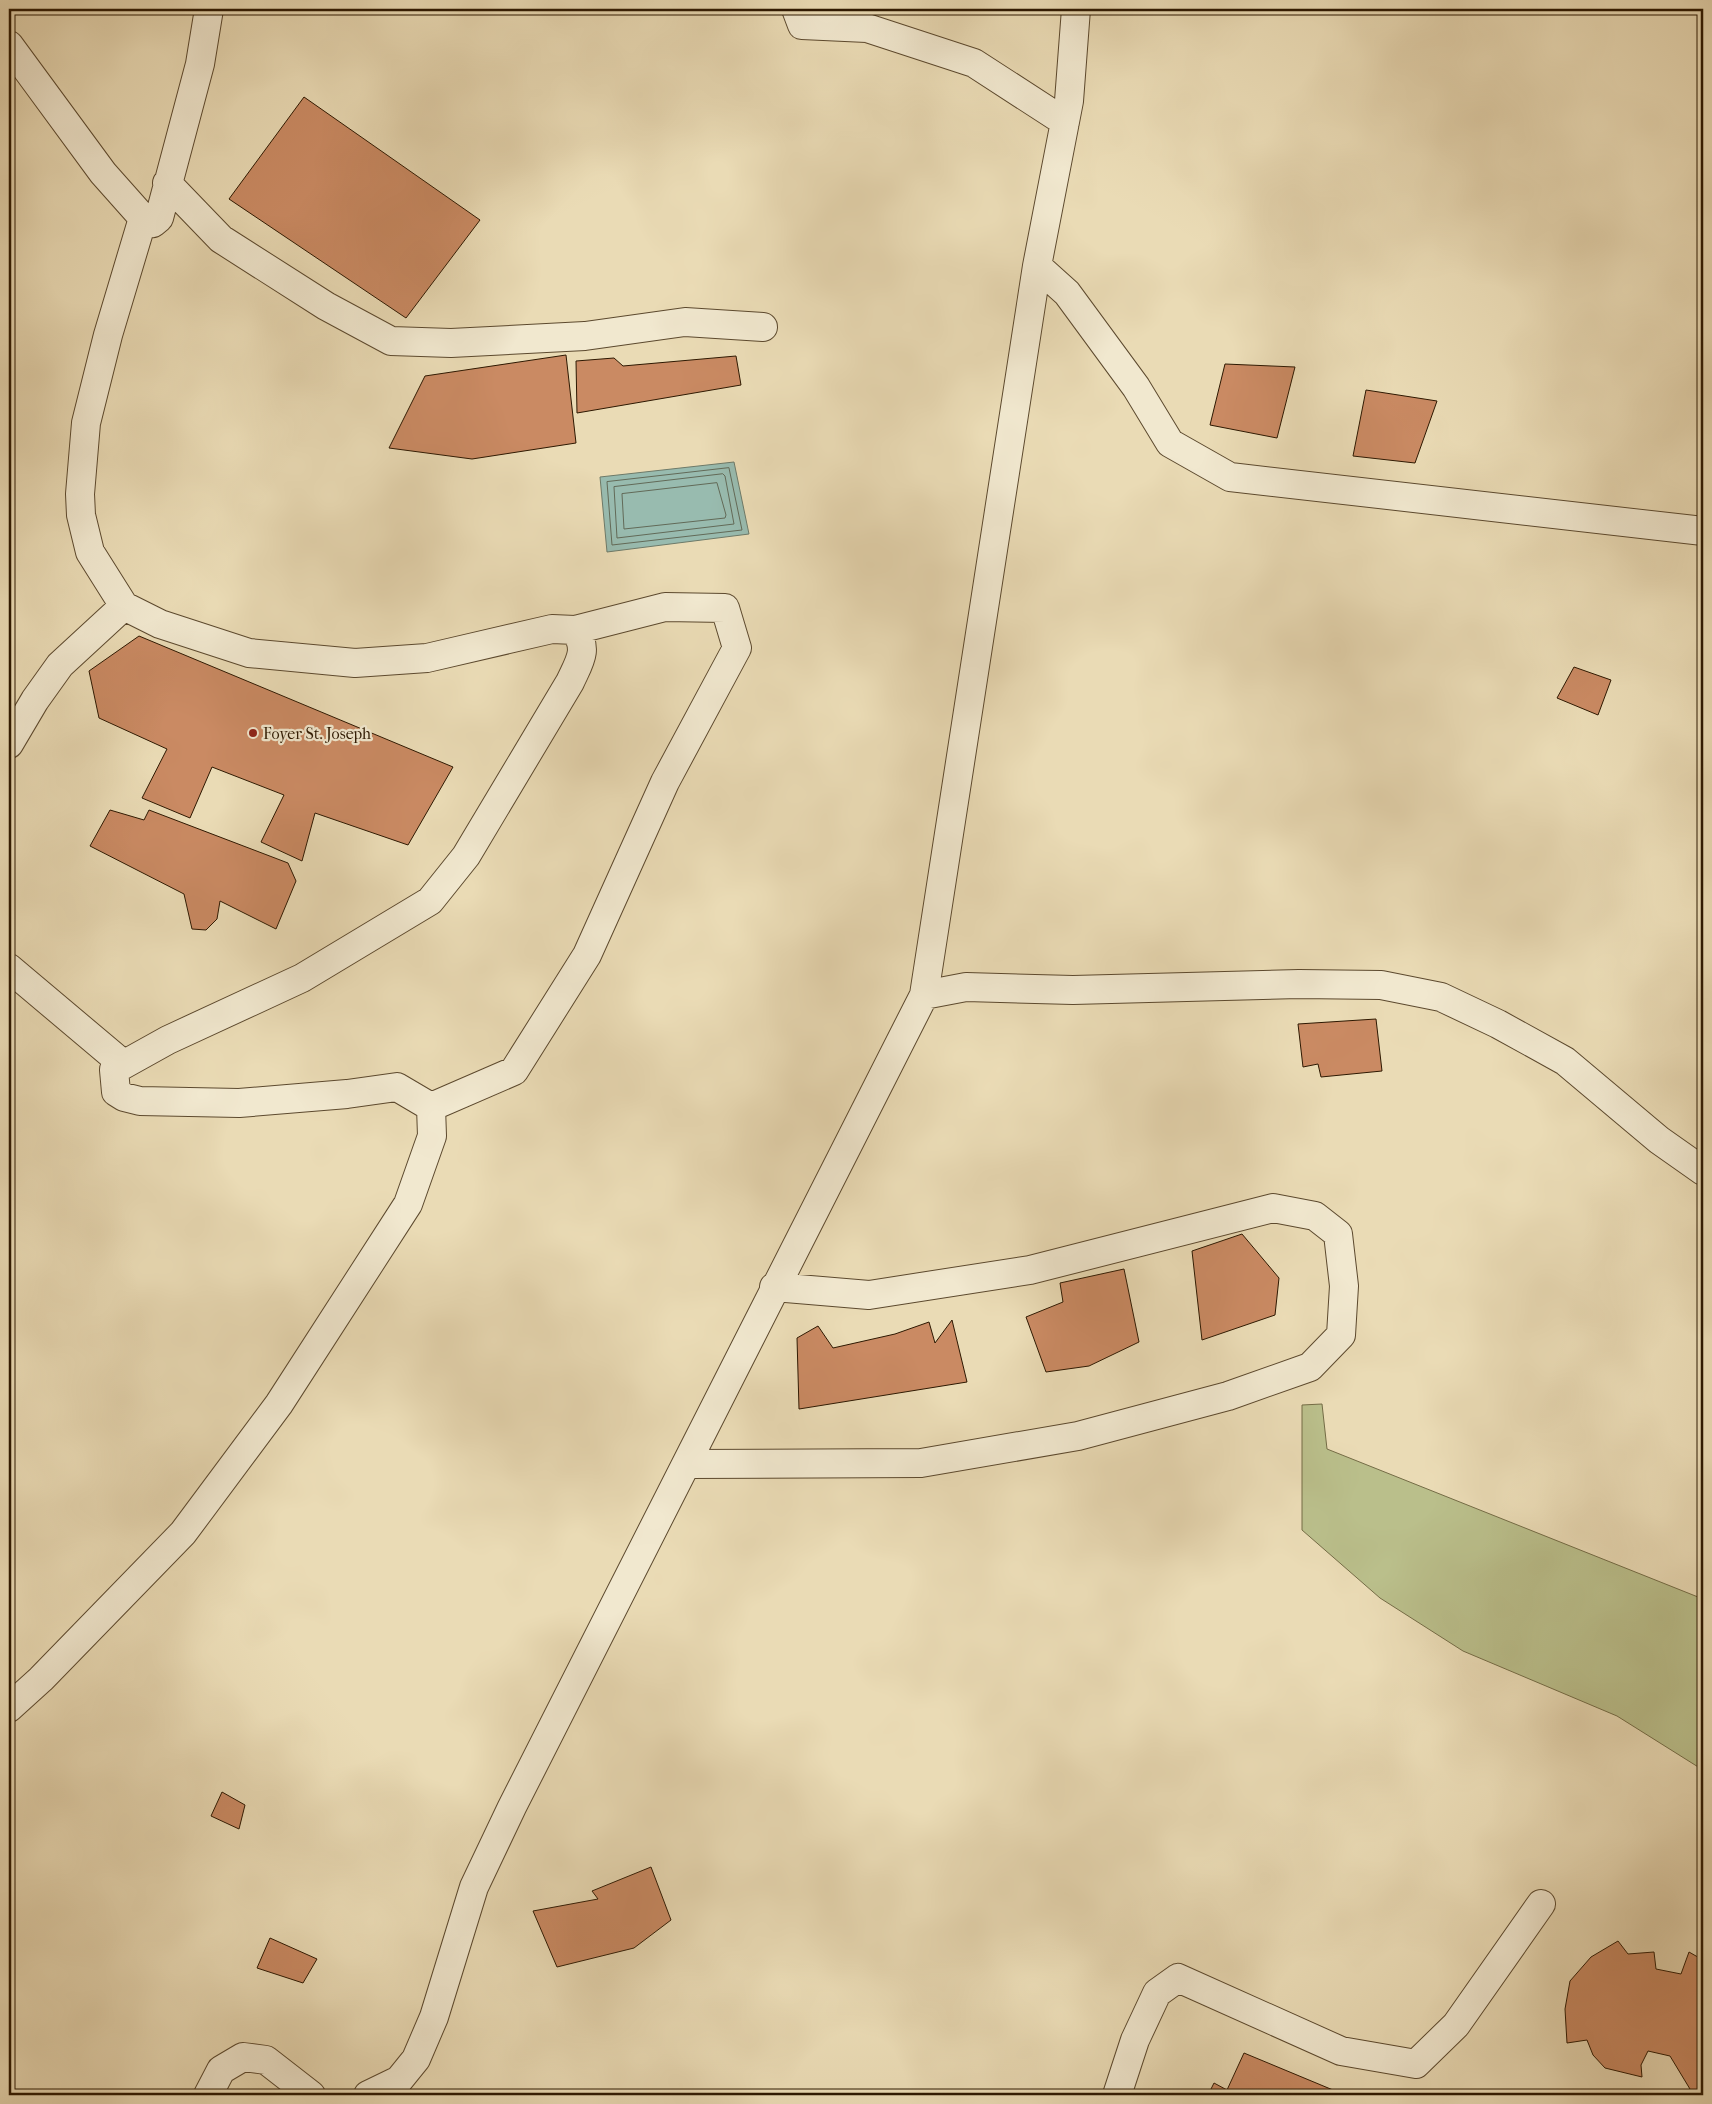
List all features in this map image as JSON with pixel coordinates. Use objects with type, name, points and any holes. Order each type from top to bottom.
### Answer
[{"type":"street","points":[[9,45],[103,173],[143,218],[153,223],[158,218],[200,64],[209,9]]},
{"type":"street","points":[[796,9],[802,24],[867,28],[974,63],[1065,122]]},
{"type":"street","points":[[368,2095],[399,2080],[413,2066],[434,2018],[474,1887],[512,1807],[687,1464],[774,1287],[924,995],[1037,266],[1069,101],[1076,9]]},
{"type":"street","points":[[167,184],[221,239],[326,306],[391,341],[451,343],[585,336],[686,322],[763,327]]},
{"type":"street","points":[[143,218],[108,335],[86,423],[80,494],[81,515],[90,552],[124,606],[160,624],[249,653],[355,663],[427,658],[552,629],[575,630],[665,607],[725,608],[738,648],[666,782],[587,955],[514,1071],[431,1107]]},
{"type":"street","points":[[1037,266],[1067,293],[1136,387],[1170,443],[1230,477],[1703,530]]},
{"type":"street","points":[[9,744],[35,700],[60,665],[124,606]]},
{"type":"street","points":[[431,1107],[397,1087],[347,1094],[239,1103],[140,1101],[124,1097],[116,1092],[114,1070],[168,1040],[302,978],[430,902],[466,856],[570,682],[582,655],[582,640],[575,630]]},
{"type":"street","points":[[9,968],[124,1064]]},
{"type":"street","points":[[924,995],[966,987],[1072,990],[1299,984],[1381,985],[1441,997],[1498,1024],[1565,1061],[1658,1140],[1703,1171]]},
{"type":"street","points":[[9,1708],[41,1679],[183,1533],[280,1404],[408,1204],[432,1136],[431,1107]]},
{"type":"street","points":[[687,1464],[921,1463],[1078,1436],[1228,1396],[1310,1367],[1341,1335],[1344,1286],[1338,1234],[1315,1216],[1273,1208],[1030,1270],[870,1295],[774,1287]]},
{"type":"street","points":[[1117,2095],[1135,2040],[1157,1992],[1178,1978],[1341,2051],[1416,2064],[1456,2025],[1541,1904]]},
{"type":"street","points":[[208,2095],[221,2070],[243,2057],[266,2060],[311,2095]]},
{"type":"green space","points":[[1322,1404],[1327,1449],[1703,1599],[1703,1770],[1617,1716],[1463,1651],[1380,1598],[1302,1530],[1302,1405]]},
{"type":"water","points":[[734,462],[749,534],[607,552],[600,477]]},
{"type":"building","points":[[304,97],[480,220],[406,318],[229,199]]},
{"type":"building","points":[[566,355],[576,443],[472,459],[389,448],[425,376]]},
{"type":"building","points":[[736,356],[741,385],[577,413],[576,361],[614,358],[623,366]]},
{"type":"building","points":[[1225,364],[1295,367],[1277,438],[1210,425]]},
{"type":"building","points":[[1366,390],[1437,401],[1415,463],[1353,456]]},
{"type":"building","name":"Foyer St. Joseph","points":[[139,636],[453,767],[408,845],[315,813],[302,861],[261,842],[284,795],[212,767],[190,818],[142,798],[167,749],[99,718],[89,671]]},
{"type":"building","points":[[1574,667],[1611,680],[1598,715],[1557,698]]},
{"type":"building","points":[[110,810],[144,820],[149,810],[288,863],[296,881],[276,929],[220,901],[217,919],[206,930],[192,929],[184,894],[90,846]]},
{"type":"building","points":[[1376,1019],[1382,1071],[1321,1077],[1318,1064],[1303,1067],[1298,1024]]},
{"type":"building","points":[[1242,1234],[1279,1278],[1275,1315],[1202,1340],[1192,1251]]},
{"type":"building","points":[[1124,1269],[1139,1342],[1089,1366],[1046,1372],[1026,1317],[1063,1302],[1060,1283]]},
{"type":"building","points":[[952,1320],[967,1382],[799,1409],[797,1338],[818,1326],[833,1348],[895,1334],[929,1322],[935,1343]]},
{"type":"building","points":[[222,1792],[245,1805],[239,1829],[211,1816]]},
{"type":"building","points":[[651,1867],[671,1920],[634,1948],[557,1967],[533,1911],[598,1899],[592,1891]]},
{"type":"building","points":[[270,1938],[317,1959],[303,1983],[257,1968]]},
{"type":"building","points":[[1618,1941],[1628,1954],[1654,1952],[1656,1969],[1681,1974],[1689,1952],[1703,1960],[1703,2088],[1693,2094],[1670,2056],[1648,2051],[1641,2065],[1642,2077],[1605,2068],[1593,2055],[1587,2040],[1567,2043],[1565,2009],[1570,1981],[1591,1957]]},
{"type":"building","points":[[1244,2053],[1345,2095],[1208,2095],[1214,2083],[1227,2090]]},
{"type":"place","name":"Foyer St. Joseph","points":[[253,733]]}]
